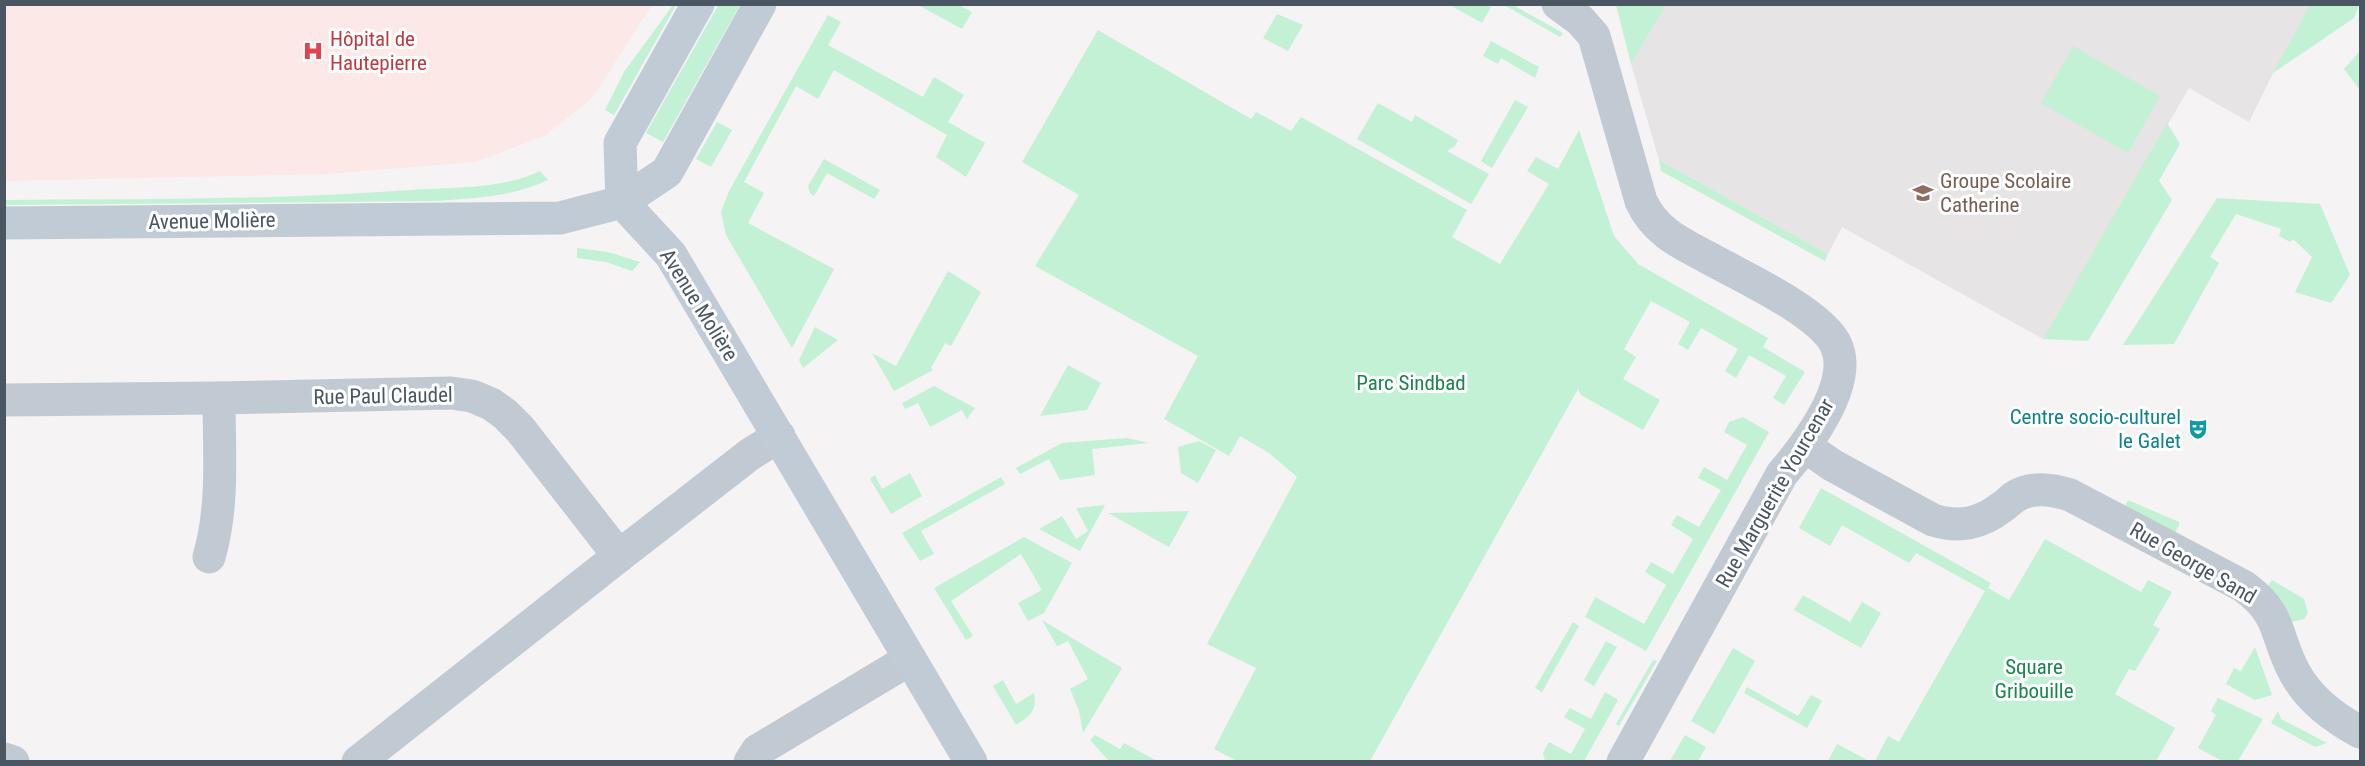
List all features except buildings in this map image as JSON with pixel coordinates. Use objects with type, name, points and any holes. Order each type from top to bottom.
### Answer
[{"type":"street","points":[[622,202],[620,143],[698,4]]},
{"type":"street","points":[[622,202],[667,172],[760,4]]},
{"type":"street","name":"Rue Marguerite Yourcenar","points":[[1558,4],[1580,20],[1594,36],[1641,201],[1653,221],[1662,232],[1679,243],[1801,311],[1819,324],[1836,345],[1841,369],[1833,394],[1805,446],[1782,474],[1623,762]]},
{"type":"street","name":"Avenue Molière","points":[[4,223],[560,218],[622,202],[671,255],[971,762]]},
{"type":"street","name":"Rue Paul Claudel","points":[[4,400],[451,393],[472,396],[491,404],[520,429],[619,556]]},
{"type":"street","points":[[209,557],[218,520],[219,398]]},
{"type":"street","points":[[358,762],[740,462],[779,436]]},
{"type":"street","name":"Rue George Sand","points":[[1805,446],[1832,465],[1933,520],[1948,524],[1979,522],[2016,496],[2029,491],[2045,488],[2070,495],[2243,586],[2259,597],[2271,612],[2295,674],[2306,690],[2326,710],[2361,732]]},
{"type":"street","points":[[750,762],[757,751],[910,659]]},
{"type":"street","points":[[4,759],[13,762]]},
{"type":"shaded area","name":"Hôpital de Hautepierre","points":[[4,5],[652,5],[592,98],[546,135],[475,162],[327,174],[5,181]]},
{"type":"shaded area","name":"Groupe Scolaire Catherine","points":[[1666,5],[2315,5],[2273,73],[2249,122],[2189,88],[2043,339],[1842,227],[1828,254],[1659,160],[1631,64]]},
{"type":"green space","points":[[719,4],[740,5],[663,142],[646,133]]},
{"type":"green space","points":[[673,5],[676,5],[614,115],[605,110],[624,72]]},
{"type":"green space","points":[[918,5],[959,5],[972,12],[962,29]]},
{"type":"green space","points":[[1450,5],[1485,5],[1491,7],[1482,23]]},
{"type":"green space","points":[[1504,5],[1513,5],[1563,33],[1560,37]]},
{"type":"green space","points":[[1616,5],[1666,5],[1631,64]]},
{"type":"green space","points":[[2310,5],[2359,5],[2354,18],[2273,73]]},
{"type":"green space","points":[[1277,14],[1303,25],[1288,51],[1263,38]]},
{"type":"green space","points":[[828,15],[841,22],[828,45],[923,97],[934,77],[964,95],[948,122],[985,143],[966,177],[936,157],[947,135],[834,70],[818,99],[796,86],[744,182],[764,193],[748,223],[834,269],[792,348],[726,235],[721,212],[729,191]]},
{"type":"green space","name":"Parc Sindbad","points":[[1098,30],[1251,119],[1256,112],[1291,131],[1301,117],[1467,210],[1452,237],[1500,264],[1549,184],[1527,171],[1536,157],[1558,169],[1579,130],[1614,236],[1638,264],[1768,338],[1763,347],[1805,372],[1784,405],[1773,398],[1786,376],[1749,355],[1736,378],[1725,371],[1738,349],[1701,328],[1688,350],[1678,344],[1690,322],[1651,301],[1624,349],[1636,357],[1623,379],[1660,400],[1643,430],[1581,395],[1578,389],[1370,761],[1237,761],[1214,749],[1256,668],[1207,644],[1297,477],[1269,453],[1240,436],[1229,456],[1164,419],[1198,356],[1035,266],[1079,195],[1022,162]]},
{"type":"green space","points":[[1491,41],[1539,67],[1535,78],[1501,58],[1498,64],[1483,56]]},
{"type":"green space","points":[[2073,46],[2160,96],[2128,153],[2041,103]]},
{"type":"green space","points":[[2360,51],[2360,90],[2344,69]]},
{"type":"green space","points":[[1515,100],[1528,107],[1492,168],[1481,161]]},
{"type":"green space","points":[[1378,103],[1412,122],[1415,115],[1458,140],[1455,146],[1447,151],[1489,174],[1471,204],[1357,139]]},
{"type":"green space","points":[[717,122],[732,130],[711,167],[696,159]]},
{"type":"green space","points":[[2167,123],[2180,144],[2159,181],[2172,200],[2088,341],[2043,339]]},
{"type":"green space","points":[[824,159],[880,190],[874,199],[827,173],[814,196],[810,193],[808,186]]},
{"type":"green space","points":[[1659,160],[1828,254],[1825,261],[1661,171]]},
{"type":"green space","points":[[540,171],[548,180],[521,190],[492,196],[434,201],[5,205],[5,200],[258,197],[459,188],[509,182]]},
{"type":"green space","points":[[2217,198],[2320,204],[2350,275],[2331,303],[2295,292],[2312,257],[2293,239],[2290,242],[2279,236],[2281,229],[2236,214],[2210,257],[2219,263],[2174,344],[2123,345]]},
{"type":"green space","points":[[577,248],[608,252],[640,262],[632,271],[606,262],[577,258]]},
{"type":"green space","points":[[948,271],[981,292],[951,346],[945,343],[931,368],[933,370],[894,391],[872,353],[896,366]]},
{"type":"green space","points":[[815,327],[838,340],[803,368],[799,360]]},
{"type":"green space","points":[[1068,365],[1101,383],[1087,410],[1040,416]]},
{"type":"green space","points":[[934,386],[975,408],[967,419],[962,410],[930,427],[918,403],[905,409],[902,403]]},
{"type":"green space","points":[[1743,417],[1769,432],[1646,651],[1585,617],[1595,597],[1644,624],[1666,585],[1645,572],[1651,562],[1673,574],[1693,539],[1671,525],[1677,515],[1699,527],[1721,490],[1698,478],[1704,467],[1727,480],[1747,445],[1724,432],[1729,422]]},
{"type":"green space","points":[[1127,438],[1149,443],[1092,449],[1095,475],[1060,480],[1049,459],[1020,474],[1016,468],[1062,443]]},
{"type":"green space","points":[[1199,441],[1216,450],[1198,483],[1181,473],[1178,447]]},
{"type":"green space","points":[[910,473],[922,496],[891,514],[870,479],[875,475],[882,489]]},
{"type":"green space","points":[[1001,477],[1005,484],[921,531],[934,554],[920,561],[902,533]]},
{"type":"green space","name":"Square Gribouille","points":[[1821,488],[1991,583],[1988,588],[2009,600],[2045,539],[2141,592],[2148,580],[2172,592],[2153,625],[2160,629],[2135,671],[2129,669],[2115,694],[2175,728],[2156,761],[1875,761],[1888,736],[1899,742],[1985,591],[1916,553],[1909,563],[1842,525],[1830,546],[1799,528]]},
{"type":"green space","points":[[2128,500],[2179,522],[2175,533],[2124,508]]},
{"type":"green space","points":[[1105,505],[1080,551],[1039,529],[1062,516],[1076,539],[1088,531],[1076,508]]},
{"type":"green space","points":[[1189,511],[1169,547],[1108,513]]},
{"type":"green space","points":[[1024,537],[1072,563],[1044,613],[1028,621],[1018,603],[1042,590],[1021,554],[951,601],[973,636],[966,640],[934,588]]},
{"type":"green space","points":[[2272,580],[2304,599],[2308,613],[2304,619],[2290,622],[2282,602],[2267,587]]},
{"type":"green space","points":[[1803,595],[1850,622],[1862,602],[1881,613],[1861,648],[1794,610]]},
{"type":"green space","points":[[1042,620],[1122,668],[1083,733],[1079,711],[1070,689],[1088,679],[1068,641],[1057,646]]},
{"type":"green space","points":[[1573,622],[1579,626],[1542,692],[1535,688]]},
{"type":"green space","points":[[1606,641],[1617,647],[1594,686],[1584,680]]},
{"type":"green space","points":[[2255,647],[2272,695],[2255,700],[2226,684],[2234,668],[2241,671]]},
{"type":"green space","points":[[1733,648],[1755,661],[1714,734],[1691,721]]},
{"type":"green space","points":[[1653,660],[1657,661],[1619,726],[1616,724]]},
{"type":"green space","points":[[1003,680],[1016,704],[1034,693],[1035,704],[1032,712],[1016,725],[993,686]]},
{"type":"green space","points":[[1747,687],[1798,716],[1811,695],[1822,701],[1807,728],[1744,693]]},
{"type":"green space","points":[[1605,692],[1618,700],[1584,761],[1545,761],[1543,753],[1549,742],[1571,754],[1585,729],[1564,717],[1570,708],[1591,719]]},
{"type":"green space","points":[[2218,698],[2263,719],[2238,761],[2222,761],[2198,748],[2216,715],[2211,711]]},
{"type":"green space","points":[[2278,711],[2281,719],[2327,743],[2315,747],[2271,723]]},
{"type":"green space","points":[[1095,735],[1120,749],[1124,743],[1157,761],[1109,761],[1090,740]]},
{"type":"green space","points":[[1685,735],[1706,747],[1698,761],[1670,761]]},
{"type":"green space","points":[[1837,744],[1869,761],[1828,761]]},
{"type":"place","name":"Hôpital de Hautepierre","points":[[313,51]]},
{"type":"place","name":"Groupe Scolaire Catherine","points":[[1923,193]]},
{"type":"place","name":"Centre socio-culturel le Galet","points":[[2198,429]]}]
